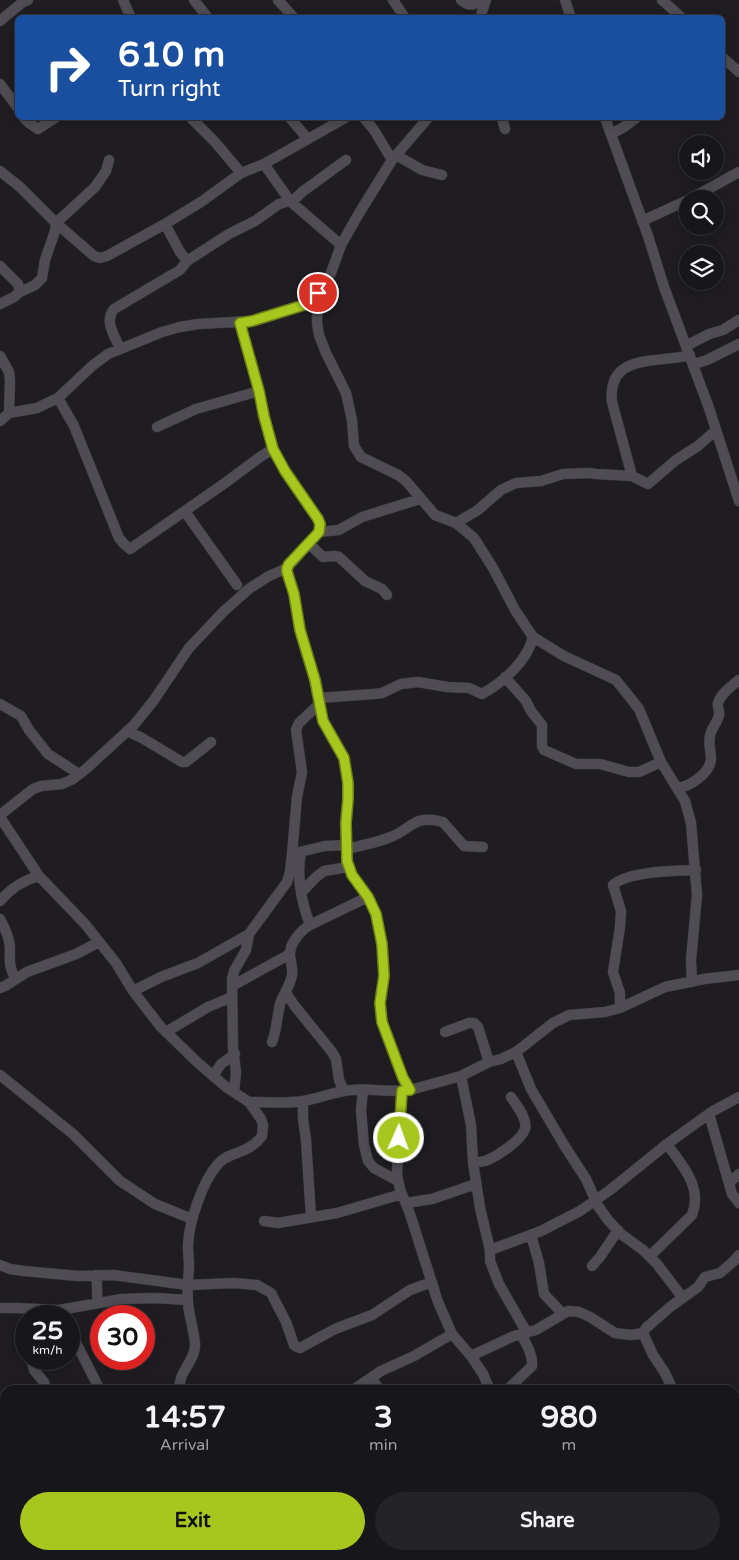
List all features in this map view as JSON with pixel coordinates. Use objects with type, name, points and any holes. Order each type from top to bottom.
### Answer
[{"type":"street","points":[[0,21],[28,0]]},
{"type":"street","points":[[123,0],[130,15]]},
{"type":"street","points":[[194,0],[206,15]]},
{"type":"street","points":[[278,0],[291,15]]},
{"type":"street","points":[[393,0],[403,15]]},
{"type":"street","points":[[461,0],[468,5],[474,5],[484,0]]},
{"type":"street","points":[[481,15],[484,0]]},
{"type":"street","points":[[565,0],[570,15]]},
{"type":"street","points":[[662,0],[679,15]]},
{"type":"street","points":[[725,60],[739,72]]},
{"type":"street","points":[[0,84],[15,104]]},
{"type":"street","points":[[26,120],[38,129],[52,120]]},
{"type":"street","points":[[193,120],[215,142],[241,173]]},
{"type":"street","points":[[292,120],[307,138]]},
{"type":"street","points":[[0,171],[94,256],[100,258],[166,224],[241,173],[264,164],[342,120]]},
{"type":"street","points":[[366,120],[394,158],[422,170],[442,175]]},
{"type":"street","points":[[0,421],[9,412],[37,408],[58,398],[92,366],[120,348],[180,327],[252,321],[304,305],[318,293],[331,273],[341,245],[394,158],[426,120]]},
{"type":"street","points":[[502,120],[505,130]]},
{"type":"street","points":[[606,120],[664,287],[690,355],[739,500]]},
{"type":"street","points":[[611,134],[633,120]]},
{"type":"street","points":[[0,304],[35,285],[42,278],[56,222],[95,187],[106,171],[109,160]]},
{"type":"street","points":[[120,348],[109,319],[114,308],[180,270],[188,261],[229,234],[255,221],[279,204],[291,202],[346,160]]},
{"type":"street","points":[[264,164],[291,202],[341,245]]},
{"type":"street","points":[[706,190],[739,172]]},
{"type":"street","points":[[642,221],[679,204]]},
{"type":"street","points":[[166,224],[180,252],[188,261]]},
{"type":"street","points":[[0,266],[18,284],[20,292]]},
{"type":"street","points":[[318,293],[317,323],[319,335],[346,393],[356,452],[366,461],[398,475],[406,481],[435,515],[456,523],[474,538],[493,568],[515,610],[533,637],[564,656],[610,677],[620,684],[639,709],[661,762],[685,801],[690,817],[697,895],[691,960],[692,982]]},
{"type":"street","points":[[690,355],[708,334],[723,330],[739,320]]},
{"type":"street","points":[[180,1385],[195,1347],[187,1300],[188,1244],[192,1218],[206,1183],[219,1162],[251,1148],[262,1136],[263,1124],[249,1102],[213,1076],[166,1032],[147,1010],[100,942],[39,876],[0,816],[33,789],[40,786],[58,786],[79,774],[134,725],[154,700],[189,648],[224,611],[250,588],[274,573],[287,568],[319,532],[320,524],[318,519],[285,471],[273,449],[240,323]]},
{"type":"street","points":[[632,476],[612,402],[613,381],[630,365],[638,362],[690,355],[707,360],[739,344]]},
{"type":"street","points":[[0,356],[9,372],[9,412]]},
{"type":"street","points":[[157,427],[196,409],[259,391]]},
{"type":"street","points":[[58,398],[74,426],[119,538],[130,549],[273,449]]},
{"type":"street","points":[[456,523],[478,510],[502,490],[516,483],[541,481],[563,474],[589,473],[632,476],[648,484],[716,430]]},
{"type":"street","points":[[319,532],[339,530],[362,517],[420,499]]},
{"type":"street","points":[[187,510],[186,513],[237,585]]},
{"type":"street","points":[[309,544],[323,557],[338,557],[365,580],[382,589],[387,595]]},
{"type":"street","points":[[287,568],[294,594],[300,630],[315,680],[318,701],[326,728],[344,758],[349,788],[346,823],[348,867],[368,897],[376,914],[382,944],[384,976],[380,1003],[382,1022],[406,1091],[397,1168],[398,1181],[438,1302],[452,1334],[471,1356],[488,1385]]},
{"type":"street","points":[[310,925],[301,894],[296,853],[297,797],[302,772],[296,730],[299,723],[318,701],[382,693],[401,684],[418,682],[447,687],[469,688],[482,694],[505,677],[523,660],[533,637]]},
{"type":"street","points":[[505,677],[526,701],[542,725],[542,746],[544,750],[576,764],[600,764],[629,772],[639,772],[661,762]]},
{"type":"street","points":[[678,788],[693,783],[709,766],[711,759],[709,737],[719,716],[718,704],[726,691],[739,680]]},
{"type":"street","points":[[0,704],[21,716],[29,730],[53,759],[79,774]]},
{"type":"street","points":[[127,731],[182,762],[186,762],[211,742]]},
{"type":"street","points":[[296,853],[326,846],[346,847],[390,837],[414,822],[423,820],[443,822],[464,846],[483,846]]},
{"type":"street","points":[[133,991],[156,979],[198,963],[249,934],[287,882],[296,853]]},
{"type":"street","points":[[301,894],[315,878],[324,872],[348,867]]},
{"type":"street","points":[[620,1008],[620,993],[613,972],[621,910],[613,885],[620,880],[643,874],[696,870]]},
{"type":"street","points":[[0,901],[25,881],[39,876]]},
{"type":"street","points":[[272,1042],[280,1005],[293,974],[290,954],[294,941],[310,925],[368,897]]},
{"type":"street","points":[[0,919],[9,941],[10,967],[16,979]]},
{"type":"street","points":[[234,1092],[236,1072],[232,986],[234,971],[246,950],[249,934]]},
{"type":"street","points":[[0,988],[27,972],[76,954],[100,942]]},
{"type":"street","points":[[232,986],[290,954]]},
{"type":"street","points":[[249,1102],[303,1101],[344,1091],[406,1091],[461,1076],[489,1062],[501,1059],[516,1052],[543,1030],[569,1015],[605,1012],[620,1008],[660,989],[724,976],[739,975]]},
{"type":"street","points":[[286,993],[332,1052],[336,1059],[339,1080],[344,1091]]},
{"type":"street","points":[[166,1032],[208,1007],[232,996]]},
{"type":"street","points":[[445,1032],[474,1023],[478,1027],[489,1062]]},
{"type":"street","points":[[516,1052],[530,1089],[593,1191],[595,1201],[608,1220],[650,1256],[683,1298]]},
{"type":"street","points":[[213,1076],[221,1064],[235,1054]]},
{"type":"street","points":[[0,1075],[73,1134],[120,1181],[155,1204],[192,1218]]},
{"type":"street","points":[[461,1076],[471,1124],[476,1184],[490,1250],[490,1261],[496,1279],[524,1334],[532,1360],[532,1366],[514,1385]]},
{"type":"street","points":[[363,1090],[361,1110],[364,1145],[368,1161],[374,1168],[398,1181]]},
{"type":"street","points":[[490,1250],[532,1235],[595,1201],[667,1144],[739,1096]]},
{"type":"street","points":[[473,1162],[483,1162],[497,1155],[509,1147],[526,1128],[521,1113],[511,1097]]},
{"type":"street","points":[[303,1101],[311,1217]]},
{"type":"street","points":[[261,1119],[270,1104],[276,1102]]},
{"type":"street","points":[[710,1114],[732,1194],[739,1204]]},
{"type":"street","points":[[650,1256],[692,1215],[694,1210],[695,1187],[667,1144]]},
{"type":"street","points":[[729,1183],[739,1174]]},
{"type":"street","points":[[264,1221],[278,1223],[404,1198],[432,1199],[476,1184]]},
{"type":"street","points":[[592,1266],[618,1230]]},
{"type":"street","points":[[532,1235],[544,1294],[562,1313]]},
{"type":"street","points":[[471,1356],[543,1326],[568,1311],[579,1312],[618,1334],[631,1335],[643,1333],[646,1328],[698,1287],[705,1277],[720,1273],[739,1255]]},
{"type":"street","points":[[0,1265],[24,1271],[78,1276],[113,1275],[188,1285],[234,1283],[257,1285],[271,1293],[294,1345],[300,1348],[335,1329],[372,1315],[410,1290],[432,1282]]},
{"type":"street","points":[[96,1275],[98,1302]]},
{"type":"street","points":[[80,1308],[98,1302],[122,1299],[156,1298],[187,1300]]},
{"type":"street","points":[[0,1308],[15,1308]]},
{"type":"street","points":[[643,1333],[671,1385]]},
{"type":"street","points":[[360,1385],[391,1366],[414,1356],[452,1334]]},
{"type":"street","points":[[80,1350],[98,1385]]},
{"type":"street","points":[[34,1370],[45,1385]]},
{"type":"street","points":[[371,1378],[376,1385]]},
{"type":"route","points":[[318,293],[304,305],[240,323],[273,449],[285,471],[316,515],[320,524],[319,532],[289,564],[287,572],[294,594],[296,615],[303,646],[315,680],[323,721],[344,758],[349,788],[346,823],[348,867],[368,897],[376,914],[382,944],[384,976],[380,1012],[403,1078],[410,1090],[402,1091],[399,1138]]}]
